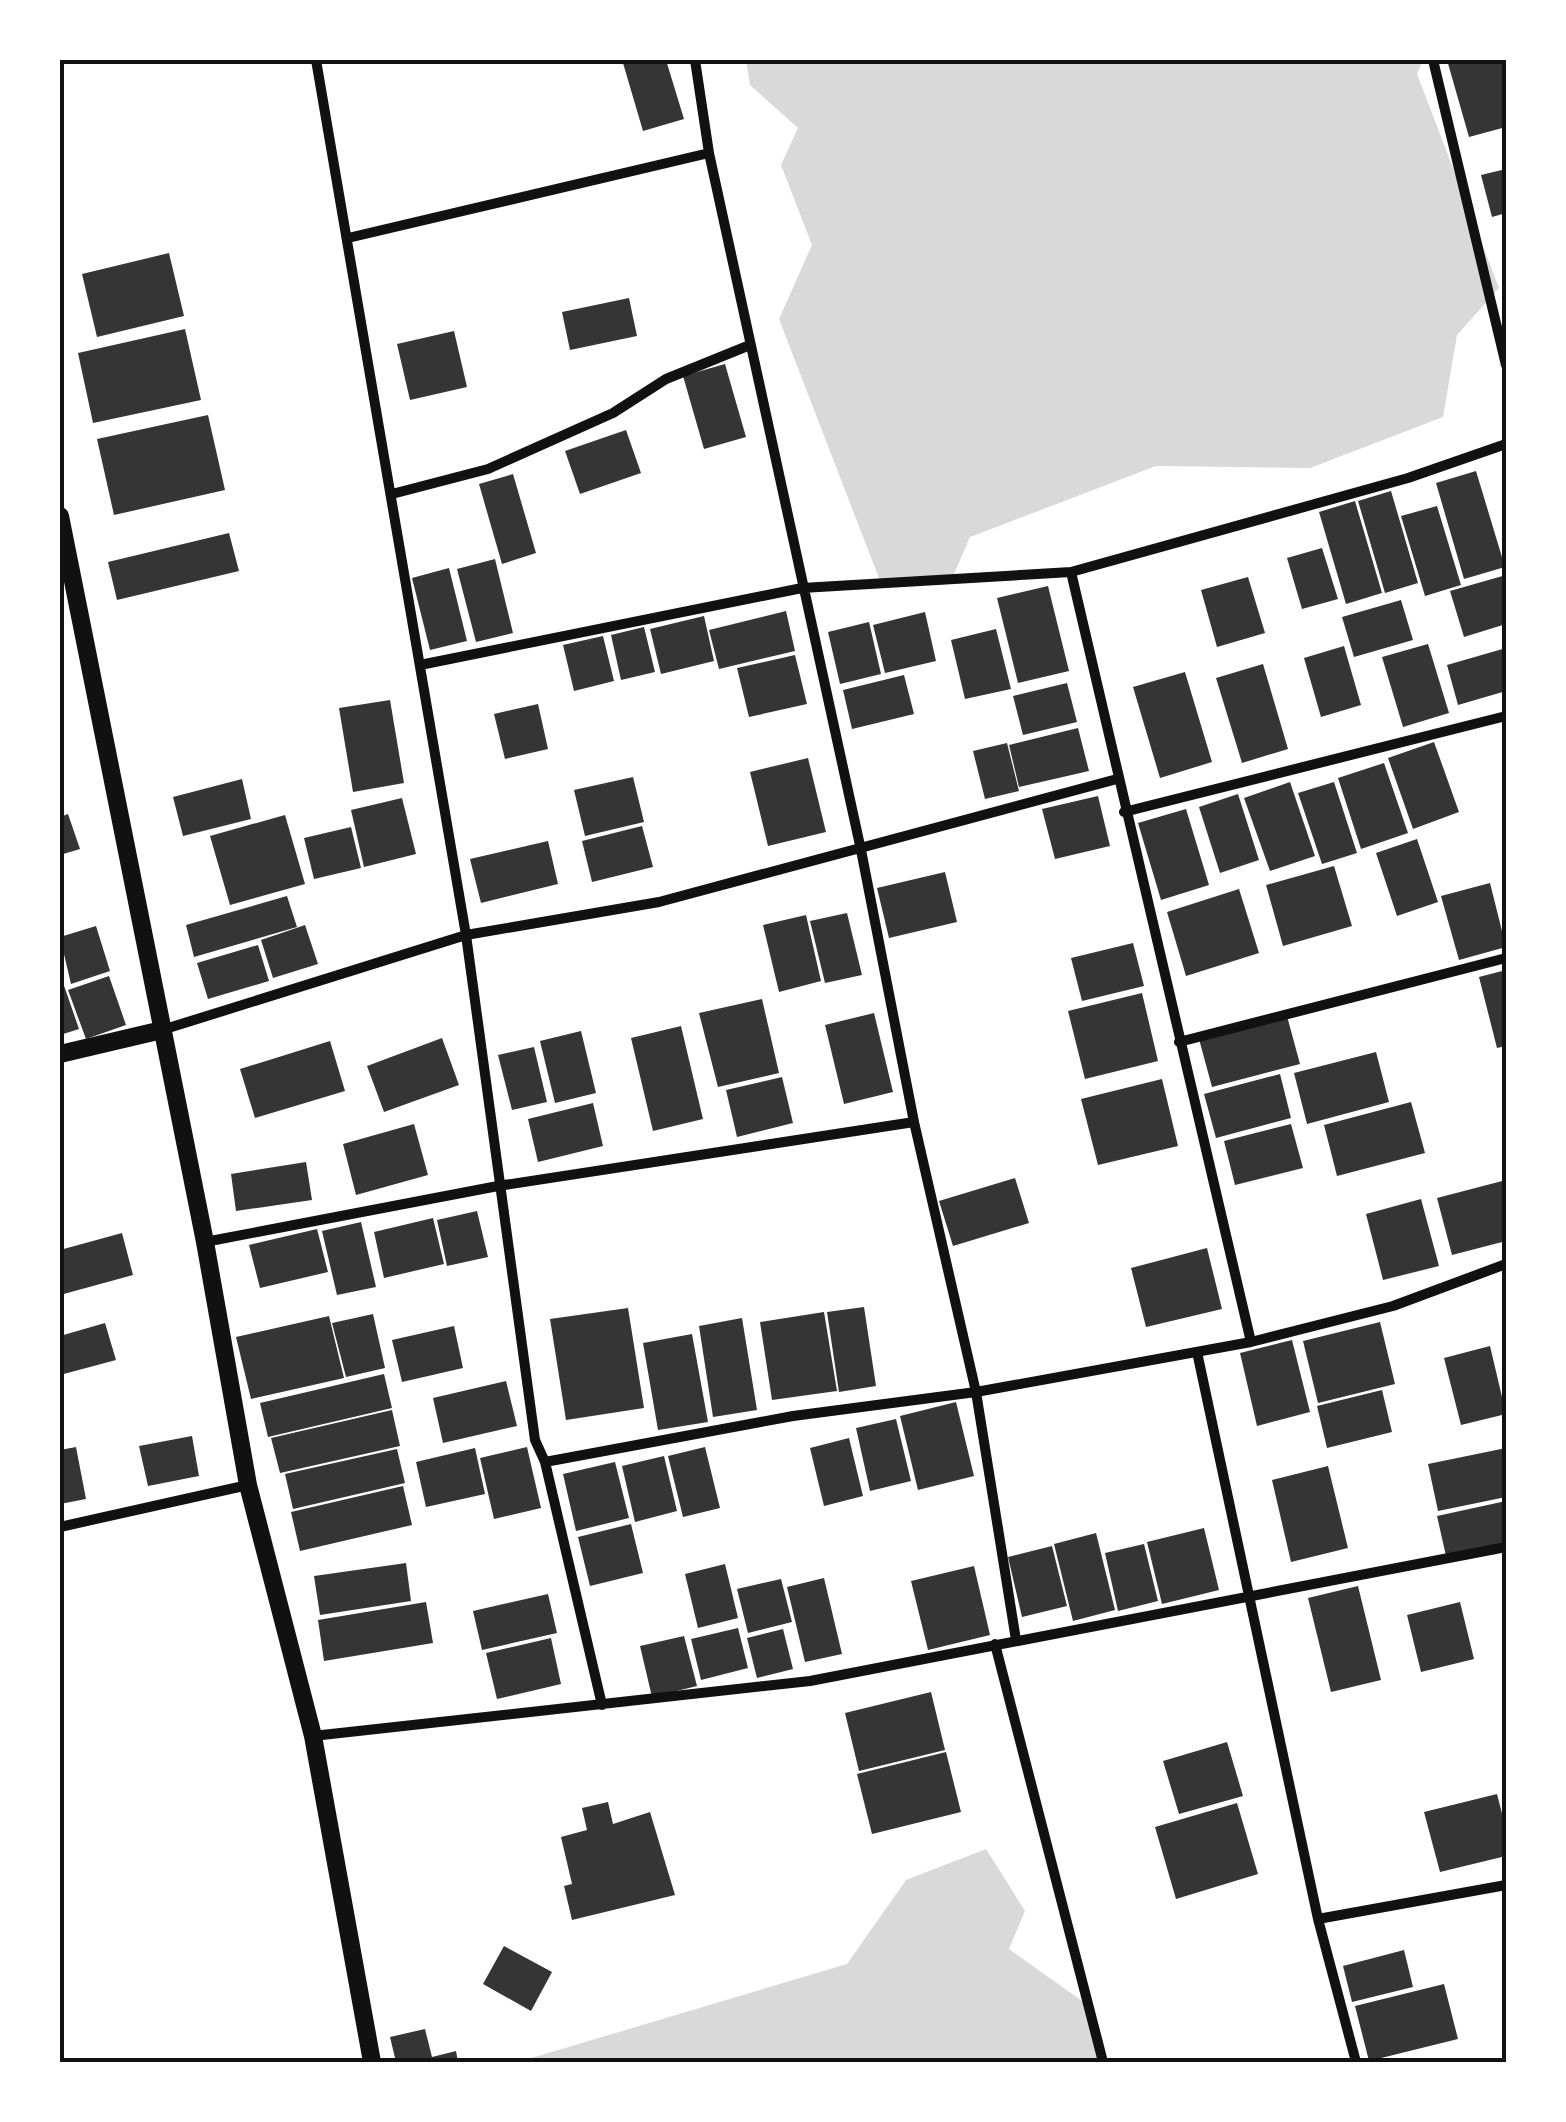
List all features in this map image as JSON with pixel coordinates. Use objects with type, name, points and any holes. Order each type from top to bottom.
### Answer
[{"type":"street","points":[[316,60],[466,935],[534,1440],[546,1462],[602,1705]]},
{"type":"street","points":[[694,60],[709,153],[861,850],[914,1122],[976,1392],[1016,1640]]},
{"type":"street","points":[[1434,60],[1506,364]]},
{"type":"street","points":[[348,238],[709,153]]},
{"type":"street","points":[[1492,310],[1506,307]]},
{"type":"street","points":[[392,494],[488,469],[612,414],[666,378],[750,345]]},
{"type":"street","points":[[420,665],[802,588],[1071,572],[1408,478],[1506,444]]},
{"type":"street","points":[[60,516],[205,1242],[248,1485],[313,1736],[372,2062]]},
{"type":"street","points":[[1071,572],[1116,780],[1251,1342]]},
{"type":"street","points":[[1124,812],[1506,716]]},
{"type":"street","points":[[60,1054],[162,1030],[466,935],[659,902],[1116,780]]},
{"type":"street","points":[[1179,1042],[1506,958]]},
{"type":"street","points":[[205,1242],[498,1186],[914,1122]]},
{"type":"street","points":[[546,1462],[792,1416],[976,1392],[1251,1342],[1393,1306],[1506,1264]]},
{"type":"street","points":[[1197,1352],[1318,1919],[1356,2062]]},
{"type":"street","points":[[60,1526],[248,1485]]},
{"type":"street","points":[[313,1736],[810,1681],[1506,1548]]},
{"type":"street","points":[[995,1644],[1102,2062]]},
{"type":"street","points":[[1318,1919],[1506,1886]]},
{"type":"shaded area","points":[[746,60],[1423,60],[1417,74],[1499,288],[1457,335],[1443,417],[1310,468],[1156,466],[970,537],[954,574],[882,586],[779,319],[812,245],[781,165],[798,128],[750,85]]},
{"type":"shaded area","points":[[986,1849],[1025,1911],[1009,1949],[1092,2008],[1102,2062],[518,2062],[847,1964],[906,1880]]},
{"type":"building","points":[[666,60],[684,119],[643,131],[623,63]]},
{"type":"building","points":[[1447,60],[1506,60],[1506,127],[1469,137]]},
{"type":"building","points":[[1506,169],[1506,213],[1492,217],[1481,175]]},
{"type":"building","points":[[169,253],[184,316],[97,337],[82,274]]},
{"type":"building","points":[[629,298],[637,336],[570,350],[562,312]]},
{"type":"building","points":[[185,329],[201,400],[93,423],[78,353]]},
{"type":"building","points":[[454,331],[467,387],[410,400],[397,344]]},
{"type":"building","points":[[725,364],[746,437],[704,449],[683,376]]},
{"type":"building","points":[[208,415],[225,490],[114,515],[97,439]]},
{"type":"building","points":[[626,430],[641,473],[580,494],[565,451]]},
{"type":"building","points":[[1476,471],[1505,567],[1464,579],[1436,483]]},
{"type":"building","points":[[513,474],[536,553],[502,564],[479,484]]},
{"type":"building","points":[[1391,491],[1418,583],[1385,593],[1358,501]]},
{"type":"building","points":[[1355,501],[1382,593],[1346,604],[1319,512]]},
{"type":"building","points":[[1437,506],[1461,585],[1425,596],[1401,516]]},
{"type":"building","points":[[229,533],[239,571],[117,600],[108,562]]},
{"type":"building","points":[[1322,548],[1338,599],[1302,609],[1287,558]]},
{"type":"building","points":[[495,559],[513,633],[476,642],[457,569]]},
{"type":"building","points":[[449,568],[467,641],[430,650],[412,578]]},
{"type":"building","points":[[1506,575],[1506,624],[1464,637],[1450,591]]},
{"type":"building","points":[[1248,577],[1265,633],[1217,647],[1201,590]]},
{"type":"building","points":[[1048,586],[1069,671],[1018,683],[997,598]]},
{"type":"building","points":[[1401,600],[1413,640],[1354,657],[1342,617]]},
{"type":"building","points":[[786,611],[795,651],[719,669],[709,630]]},
{"type":"building","points":[[925,612],[936,661],[885,673],[873,625]]},
{"type":"building","points":[[704,616],[714,661],[661,674],[650,629]]},
{"type":"building","points":[[869,622],[881,674],[840,684],[828,632]]},
{"type":"building","points":[[644,627],[655,672],[621,680],[611,635]]},
{"type":"building","points":[[996,629],[1011,689],[965,699],[951,640]]},
{"type":"building","points":[[603,636],[614,681],[574,691],[563,645]]},
{"type":"building","points":[[1428,644],[1449,713],[1403,727],[1382,657]]},
{"type":"building","points":[[1344,646],[1361,705],[1321,717],[1304,658]]},
{"type":"building","points":[[1506,648],[1506,691],[1458,705],[1447,665]]},
{"type":"building","points":[[795,655],[807,704],[749,717],[737,668]]},
{"type":"building","points":[[1263,664],[1288,749],[1242,763],[1216,678]]},
{"type":"building","points":[[1185,672],[1212,762],[1160,778],[1133,687]]},
{"type":"building","points":[[904,675],[914,714],[852,729],[843,690]]},
{"type":"building","points":[[1067,683],[1077,722],[1023,735],[1013,696]]},
{"type":"building","points":[[390,700],[404,783],[353,792],[339,708]]},
{"type":"building","points":[[538,704],[548,749],[505,759],[494,714]]},
{"type":"building","points":[[1078,728],[1089,771],[1019,787],[1009,745]]},
{"type":"building","points":[[1434,742],[1459,812],[1413,829],[1388,758]]},
{"type":"building","points":[[1007,743],[1019,791],[985,799],[973,751]]},
{"type":"building","points":[[808,758],[826,832],[768,846],[750,772]]},
{"type":"building","points":[[1384,763],[1408,833],[1361,849],[1338,778]]},
{"type":"building","points":[[633,777],[644,822],[585,836],[574,790]]},
{"type":"building","points":[[242,779],[251,819],[183,836],[173,797]]},
{"type":"building","points":[[1290,782],[1315,856],[1270,871],[1244,798]]},
{"type":"building","points":[[1334,782],[1357,853],[1322,864],[1298,793]]},
{"type":"building","points":[[1238,794],[1259,860],[1220,873],[1199,807]]},
{"type":"building","points":[[1098,796],[1110,846],[1055,859],[1042,809]]},
{"type":"building","points":[[402,798],[416,854],[364,867],[351,810]]},
{"type":"building","points":[[1186,809],[1209,885],[1161,900],[1138,823]]},
{"type":"building","points":[[68,814],[80,849],[60,855],[60,817]]},
{"type":"building","points":[[285,815],[305,884],[230,905],[210,836]]},
{"type":"building","points":[[642,826],[653,867],[592,882],[582,841]]},
{"type":"building","points":[[351,827],[361,868],[314,879],[304,838]]},
{"type":"building","points":[[1417,839],[1438,902],[1397,916],[1376,853]]},
{"type":"building","points":[[548,841],[558,884],[481,903],[470,859]]},
{"type":"building","points":[[1334,866],[1352,926],[1283,946],[1266,885]]},
{"type":"building","points":[[945,872],[957,922],[889,938],[877,888]]},
{"type":"building","points":[[1490,883],[1506,947],[1459,960],[1441,896]]},
{"type":"building","points":[[1239,889],[1259,953],[1186,976],[1167,912]]},
{"type":"building","points":[[287,896],[297,927],[194,957],[186,925]]},
{"type":"building","points":[[847,913],[862,975],[825,983],[810,921]]},
{"type":"building","points":[[806,915],[821,981],[779,992],[763,925]]},
{"type":"building","points":[[305,925],[318,964],[273,978],[261,940]]},
{"type":"building","points":[[96,926],[110,971],[71,984],[60,937]]},
{"type":"building","points":[[1133,943],[1144,986],[1082,1001],[1071,958]]},
{"type":"building","points":[[258,945],[269,981],[208,999],[197,963]]},
{"type":"building","points":[[1506,970],[1506,1046],[1497,1048],[1479,977]]},
{"type":"building","points":[[60,974],[79,1029],[60,1035]]},
{"type":"building","points":[[109,976],[126,1025],[86,1039],[68,990]]},
{"type":"building","points":[[1142,993],[1158,1061],[1085,1079],[1068,1011]]},
{"type":"building","points":[[762,999],[779,1073],[718,1087],[699,1013]]},
{"type":"building","points":[[874,1013],[893,1092],[844,1104],[825,1025]]},
{"type":"building","points":[[1287,1016],[1300,1064],[1212,1087],[1199,1039]]},
{"type":"building","points":[[681,1026],[703,1119],[653,1131],[631,1038]]},
{"type":"building","points":[[581,1031],[596,1093],[555,1103],[540,1041]]},
{"type":"building","points":[[442,1038],[459,1085],[384,1112],[367,1066]]},
{"type":"building","points":[[330,1041],[345,1091],[255,1118],[240,1069]]},
{"type":"building","points":[[534,1047],[547,1102],[512,1110],[498,1055]]},
{"type":"building","points":[[1376,1052],[1389,1102],[1307,1124],[1294,1073]]},
{"type":"building","points":[[1280,1074],[1291,1118],[1216,1138],[1204,1094]]},
{"type":"building","points":[[782,1077],[793,1123],[737,1137],[726,1090]]},
{"type":"building","points":[[1162,1079],[1178,1146],[1098,1165],[1081,1099]]},
{"type":"building","points":[[1411,1102],[1425,1153],[1337,1176],[1324,1125]]},
{"type":"building","points":[[593,1103],[603,1146],[538,1162],[528,1119]]},
{"type":"building","points":[[414,1124],[428,1175],[356,1195],[343,1144]]},
{"type":"building","points":[[1291,1124],[1303,1168],[1235,1185],[1224,1141]]},
{"type":"building","points":[[306,1162],[312,1200],[236,1211],[231,1174]]},
{"type":"building","points":[[1015,1178],[1029,1223],[953,1246],[939,1201]]},
{"type":"building","points":[[1506,1180],[1506,1241],[1452,1255],[1437,1198]]},
{"type":"building","points":[[1421,1199],[1439,1266],[1383,1280],[1366,1214]]},
{"type":"building","points":[[477,1211],[488,1257],[447,1266],[437,1220]]},
{"type":"building","points":[[433,1218],[444,1264],[384,1278],[374,1232]]},
{"type":"building","points":[[361,1222],[376,1287],[337,1295],[322,1231]]},
{"type":"building","points":[[317,1229],[328,1272],[260,1288],[249,1245]]},
{"type":"building","points":[[122,1233],[133,1275],[60,1295],[60,1250]]},
{"type":"building","points":[[1207,1248],[1222,1309],[1146,1327],[1131,1268]]},
{"type":"building","points":[[864,1307],[876,1386],[839,1392],[827,1312]]},
{"type":"building","points":[[628,1308],[644,1408],[566,1420],[550,1319]]},
{"type":"building","points":[[824,1312],[837,1391],[772,1400],[760,1322]]},
{"type":"building","points":[[373,1314],[385,1368],[346,1377],[332,1323]]},
{"type":"building","points":[[329,1316],[344,1378],[251,1399],[236,1337]]},
{"type":"building","points":[[742,1318],[757,1410],[713,1417],[699,1326]]},
{"type":"building","points":[[1380,1322],[1395,1384],[1318,1403],[1303,1341]]},
{"type":"building","points":[[105,1323],[116,1360],[60,1375],[60,1336]]},
{"type":"building","points":[[454,1326],[463,1368],[402,1382],[392,1340]]},
{"type":"building","points":[[692,1334],[708,1422],[658,1430],[643,1343]]},
{"type":"building","points":[[1292,1340],[1310,1412],[1257,1426],[1240,1353]]},
{"type":"building","points":[[1490,1346],[1506,1414],[1461,1425],[1444,1358]]},
{"type":"building","points":[[384,1374],[392,1408],[268,1437],[260,1403]]},
{"type":"building","points":[[506,1381],[517,1426],[443,1443],[433,1398]]},
{"type":"building","points":[[1382,1390],[1392,1432],[1327,1448],[1317,1406]]},
{"type":"building","points":[[956,1402],[974,1476],[918,1490],[900,1416]]},
{"type":"building","points":[[392,1410],[400,1446],[280,1473],[271,1438]]},
{"type":"building","points":[[896,1419],[911,1481],[870,1491],[856,1428]]},
{"type":"building","points":[[192,1436],[199,1476],[148,1486],[139,1446]]},
{"type":"building","points":[[849,1438],[863,1496],[824,1506],[810,1448]]},
{"type":"building","points":[[76,1447],[86,1499],[60,1504],[60,1450]]},
{"type":"building","points":[[527,1447],[541,1508],[494,1519],[480,1458]]},
{"type":"building","points":[[705,1447],[720,1508],[683,1517],[668,1456]]},
{"type":"building","points":[[475,1448],[485,1494],[426,1507],[416,1462]]},
{"type":"building","points":[[1506,1448],[1506,1497],[1438,1511],[1428,1464]]},
{"type":"building","points":[[397,1449],[405,1483],[293,1509],[285,1474]]},
{"type":"building","points":[[664,1456],[677,1511],[635,1522],[622,1466]]},
{"type":"building","points":[[615,1462],[629,1518],[576,1531],[563,1474]]},
{"type":"building","points":[[1328,1466],[1348,1548],[1291,1562],[1272,1480]]},
{"type":"building","points":[[403,1486],[412,1525],[300,1551],[291,1512]]},
{"type":"building","points":[[1506,1501],[1506,1543],[1446,1556],[1437,1516]]},
{"type":"building","points":[[631,1524],[643,1573],[590,1586],[578,1537]]},
{"type":"building","points":[[1204,1528],[1219,1590],[1162,1604],[1147,1542]]},
{"type":"building","points":[[1096,1533],[1115,1610],[1073,1621],[1054,1544]]},
{"type":"building","points":[[1144,1544],[1158,1601],[1118,1611],[1105,1553]]},
{"type":"building","points":[[1052,1546],[1067,1606],[1022,1617],[1008,1557]]},
{"type":"building","points":[[406,1563],[411,1601],[320,1615],[314,1576]]},
{"type":"building","points":[[725,1564],[738,1618],[698,1628],[685,1574]]},
{"type":"building","points":[[974,1566],[990,1635],[928,1650],[911,1581]]},
{"type":"building","points":[[824,1578],[842,1654],[805,1662],[787,1587]]},
{"type":"building","points":[[781,1579],[792,1622],[748,1633],[737,1589]]},
{"type":"building","points":[[1358,1586],[1381,1680],[1331,1692],[1308,1598]]},
{"type":"building","points":[[548,1594],[557,1633],[482,1650],[473,1611]]},
{"type":"building","points":[[426,1602],[433,1643],[324,1661],[318,1620]]},
{"type":"building","points":[[1460,1602],[1474,1659],[1421,1672],[1407,1615]]},
{"type":"building","points":[[738,1628],[748,1668],[701,1680],[691,1639]]},
{"type":"building","points":[[783,1629],[793,1669],[757,1678],[747,1638]]},
{"type":"building","points":[[684,1636],[697,1686],[652,1697],[640,1646]]},
{"type":"building","points":[[551,1638],[561,1684],[497,1699],[486,1653]]},
{"type":"building","points":[[931,1692],[945,1750],[859,1771],[845,1713]]},
{"type":"building","points":[[1227,1742],[1243,1796],[1179,1814],[1163,1761]]},
{"type":"building","points":[[946,1752],[961,1812],[872,1834],[857,1774]]},
{"type":"building","points":[[1497,1794],[1506,1829],[1506,1856],[1440,1872],[1424,1812]]},
{"type":"building","points":[[608,1802],[613,1824],[650,1812],[675,1895],[572,1920],[564,1886],[572,1884],[561,1837],[587,1830],[582,1808]]},
{"type":"building","points":[[1237,1803],[1258,1874],[1176,1899],[1155,1827]]},
{"type":"building","points":[[504,1946],[552,1972],[531,2011],[483,1984]]},
{"type":"building","points":[[1404,1950],[1413,1987],[1352,2002],[1343,1966]]},
{"type":"building","points":[[1444,1984],[1458,2039],[1369,2061],[1355,2006]]},
{"type":"building","points":[[425,2029],[432,2057],[456,2051],[458,2062],[396,2062],[390,2037]]}]
